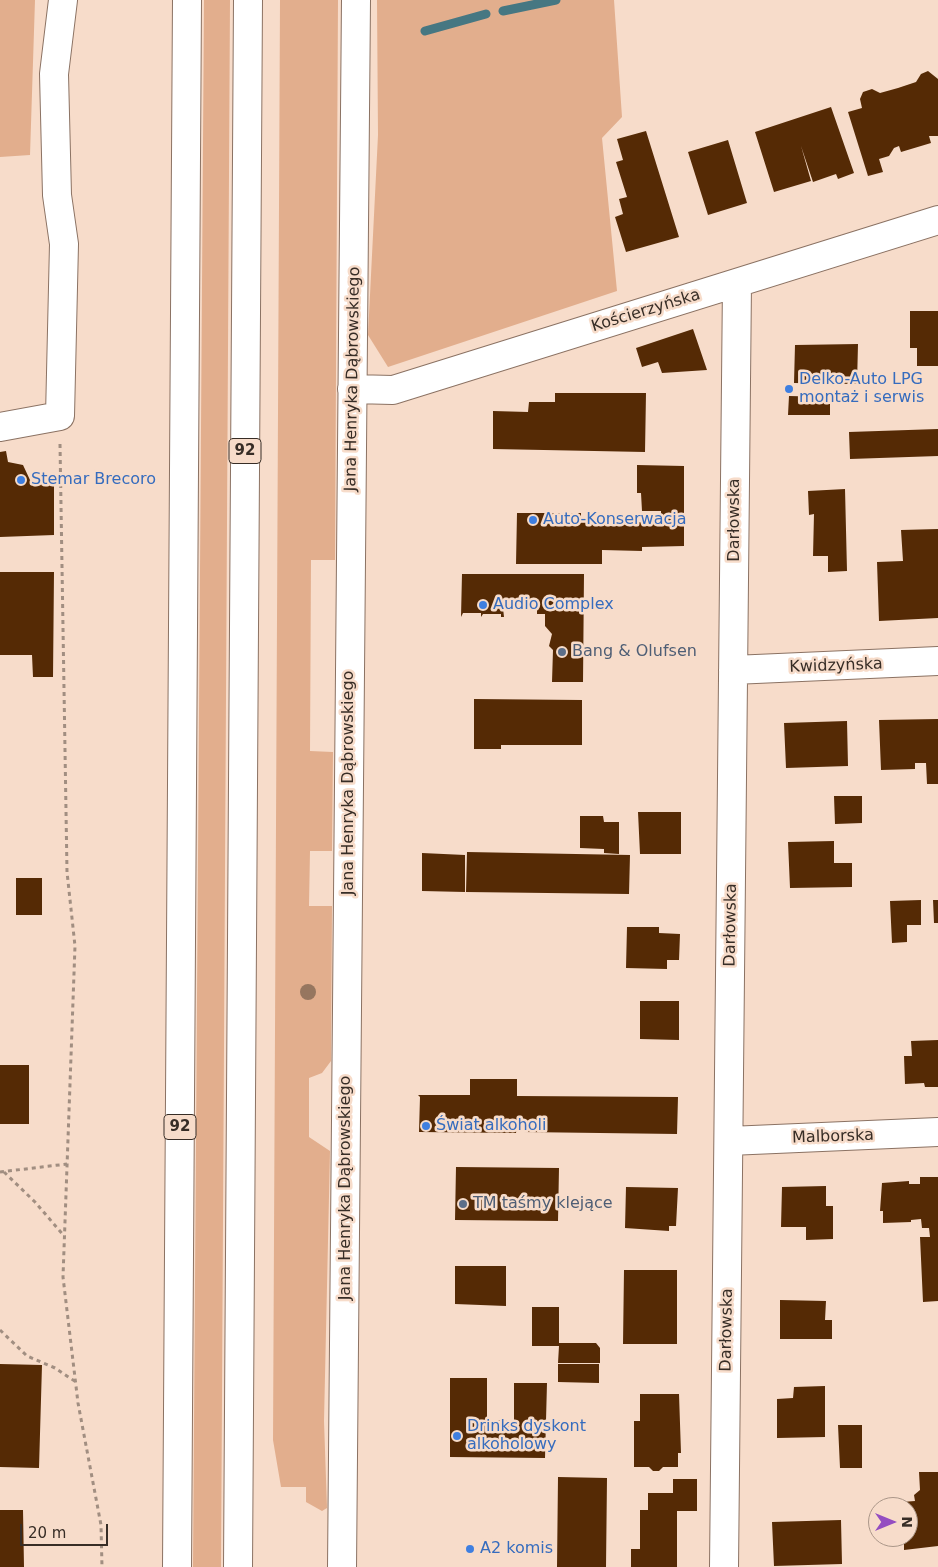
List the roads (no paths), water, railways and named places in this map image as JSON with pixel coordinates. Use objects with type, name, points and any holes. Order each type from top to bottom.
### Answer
[{"type":"street","points":[[0,428],[60,416],[64,244],[57,195],[54,74],[63,0]]},
{"type":"street","name":"92","points":[[177,1567],[187,0]]},
{"type":"street","name":"92","points":[[238,1567],[248,0]]},
{"type":"street","name":"Jana Henryka Dąbrowskiego","points":[[342,1567],[356,0]]},
{"type":"street","name":"Kościerzyńska","points":[[352,389],[393,390],[938,220]]},
{"type":"street","name":"Darłowska","points":[[724,1567],[737,283]]},
{"type":"street","name":"Kwidzyńska","points":[[733,670],[938,662]]},
{"type":"street","name":"Malborska","points":[[728,1141],[938,1132]]},
{"type":"waterway","points":[[503,11],[556,0]]},
{"type":"waterway","points":[[425,31],[486,14]]},
{"type":"place","name":"Delko-Auto LPG montaż i serwis","points":[[789,389]]},
{"type":"place","name":"Stemar Brecoro","points":[[21,480]]},
{"type":"place","name":"Auto-Konserwacja","points":[[533,520]]},
{"type":"place","name":"Audio Complex","points":[[483,605]]},
{"type":"place","name":"Bang & Olufsen","points":[[562,652]]},
{"type":"place","name":"Świat alkoholi","points":[[426,1126]]},
{"type":"place","name":"TM taśmy klejące","points":[[463,1204]]},
{"type":"place","name":"Drinks dyskont alkoholowy","points":[[457,1436]]},
{"type":"place","name":"A2 komis","points":[[470,1549]]}]
